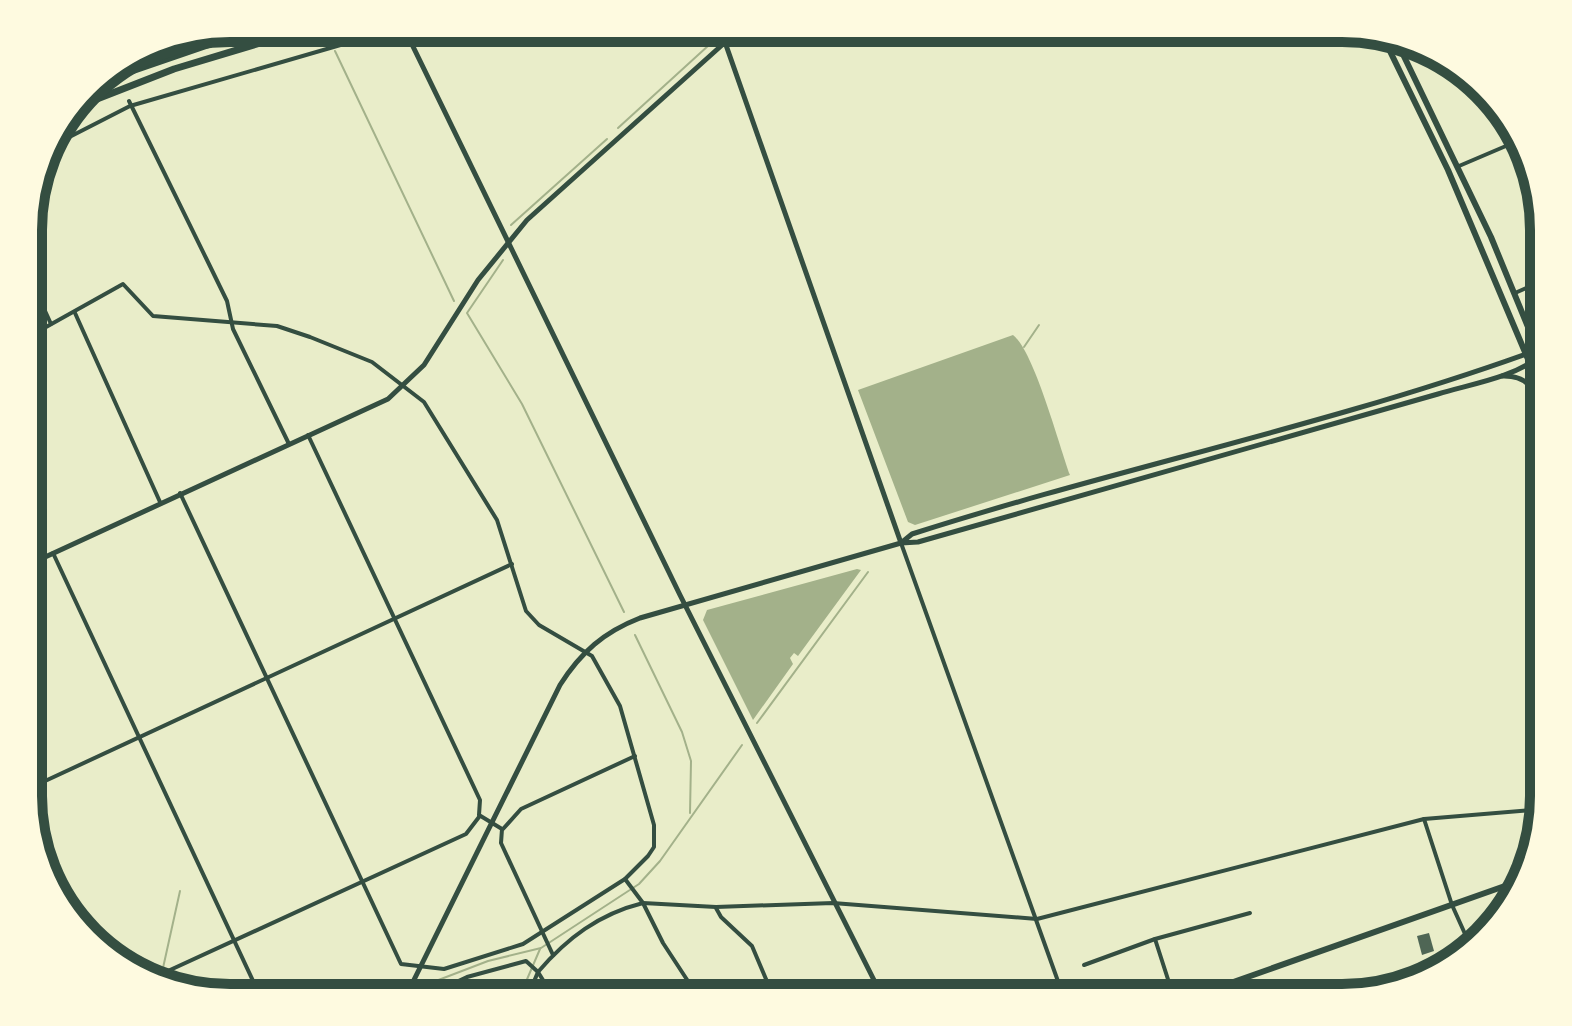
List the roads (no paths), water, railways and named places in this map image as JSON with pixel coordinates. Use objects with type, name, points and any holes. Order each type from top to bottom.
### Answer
[{"type":"highway","points":[[95,100],[174,69],[264,42]]},
{"type":"highway","points":[[129,72],[212,44]]},
{"type":"main road","points":[[1389,49],[1448,170],[1530,364]]},
{"type":"main road","points":[[1402,52],[1459,166],[1530,331]]},
{"type":"main road","points":[[1228,984],[1507,885]]},
{"type":"street","points":[[66,138],[130,104],[351,42]]},
{"type":"street","points":[[408,42],[876,984]]},
{"type":"street","points":[[42,558],[288,442],[347,420],[388,399],[424,365],[507,241],[725,43],[1059,984]]},
{"type":"street","points":[[130,104],[288,442]]},
{"type":"street","points":[[1459,166],[1509,145]]},
{"type":"street","points":[[42,329],[123,284],[153,316],[277,326],[340,346],[372,362],[424,402],[497,520],[524,605],[535,622],[584,651],[604,672],[620,706],[655,835],[648,856],[626,881],[523,944],[444,969],[401,964],[180,493]]},
{"type":"street","points":[[1515,293],[1530,286]]},
{"type":"street","points":[[42,304],[51,324]]},
{"type":"street","points":[[75,313],[160,502]]},
{"type":"street","points":[[901,543],[912,534],[1023,499],[1305,422],[1530,355]]},
{"type":"street","points":[[412,984],[560,685],[584,651],[621,626],[901,543],[918,542],[1036,510],[1498,376],[1530,364]]},
{"type":"street","points":[[1498,376],[1525,379],[1530,385]]},
{"type":"street","points":[[166,972],[466,834],[480,817],[480,800],[308,435]]},
{"type":"street","points":[[53,553],[254,984]]},
{"type":"street","points":[[42,782],[512,564]]},
{"type":"street","points":[[551,953],[501,843],[502,829],[521,809],[635,756]]},
{"type":"street","points":[[532,984],[551,953],[569,939],[603,917],[643,903],[716,907],[833,903],[1037,919],[1424,819],[1530,810]]},
{"type":"street","points":[[480,817],[502,829]]},
{"type":"street","points":[[1424,819],[1452,905],[1466,936]]},
{"type":"street","points":[[626,881],[643,903],[663,943],[690,984]]},
{"type":"street","points":[[716,907],[721,917],[752,946],[768,984]]},
{"type":"street","points":[[1084,965],[1155,939],[1250,913]]},
{"type":"street","points":[[1155,939],[1169,984]]},
{"type":"street","points":[[452,984],[467,977],[528,963],[545,984]]},
{"type":"waterway","points":[[618,128],[709,45]]},
{"type":"waterway","points":[[335,51],[454,301]]},
{"type":"waterway","points":[[511,225],[607,139]]},
{"type":"waterway","points":[[503,260],[467,313],[522,404],[624,612]]},
{"type":"waterway","points":[[1024,347],[1039,325]]},
{"type":"waterway","points":[[757,723],[868,572]]},
{"type":"waterway","points":[[635,635],[682,732],[691,761],[690,813]]},
{"type":"waterway","points":[[428,984],[488,961],[541,948],[639,884],[660,861],[742,745]]},
{"type":"waterway","points":[[162,971],[180,891]]},
{"type":"waterway","points":[[525,984],[540,949]]}]
